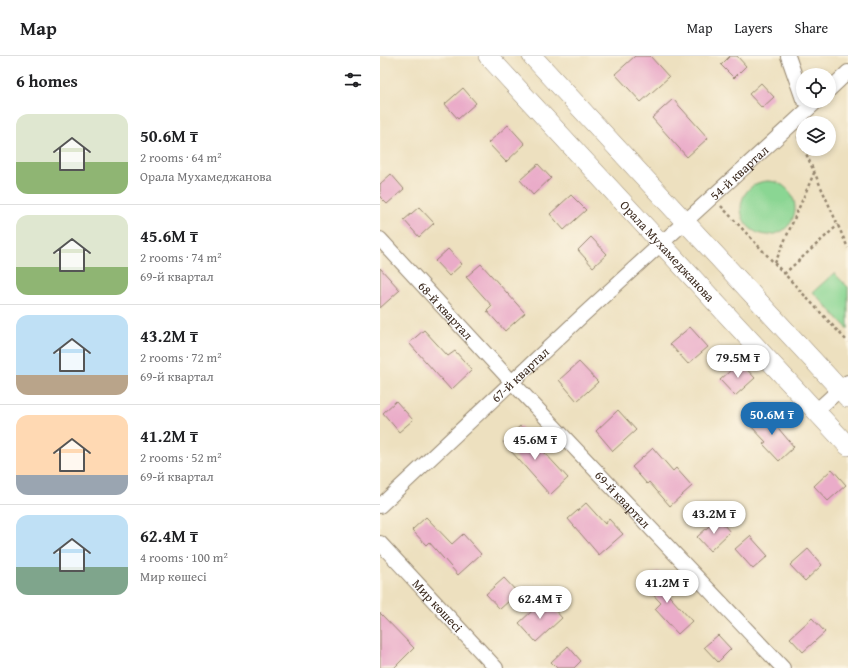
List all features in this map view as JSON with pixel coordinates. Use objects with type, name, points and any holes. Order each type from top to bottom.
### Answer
[{"type":"street","name":"Орала Мухамеджанова","points":[[488,56],[848,446]]},
{"type":"street","points":[[532,56],[685,222],[845,390],[816,411]]},
{"type":"street","points":[[788,56],[796,75]]},
{"type":"street","points":[[836,83],[848,72]]},
{"type":"street","name":"54-й квартал","points":[[661,244],[803,108]]},
{"type":"street","name":"68-й квартал","points":[[380,239],[512,382]]},
{"type":"street","name":"67-й квартал","points":[[380,506],[661,244]]},
{"type":"street","name":"69-й квартал","points":[[512,382],[783,668]]},
{"type":"street","name":"Мир көшесі","points":[[380,544],[496,668]]},
{"type":"path","points":[[807,156],[848,248]]},
{"type":"path","points":[[775,263],[814,172]]},
{"type":"path","points":[[721,206],[848,342]]},
{"type":"path","points":[[784,274],[838,225]]},
{"type":"green space","points":[[768,181],[778,183],[787,189],[793,198],[795,208],[793,218],[787,227],[778,233],[768,235],[758,233],[749,227],[743,218],[741,208],[743,198],[749,189],[758,183]]},
{"type":"green space","points":[[834,273],[848,287],[848,329],[813,292]]},
{"type":"building","points":[[635,56],[650,56],[669,77],[641,102],[615,74]]},
{"type":"building","points":[[730,56],[737,56],[746,66],[734,78],[721,65]]},
{"type":"building","points":[[761,83],[774,97],[762,108],[749,94]]},
{"type":"building","points":[[463,88],[476,103],[458,119],[445,104]]},
{"type":"building","points":[[673,99],[708,138],[687,157],[652,118]]},
{"type":"building","points":[[508,125],[525,144],[506,162],[488,143]]},
{"type":"building","points":[[538,164],[551,178],[533,195],[520,180]]},
{"type":"building","points":[[391,174],[404,189],[387,204],[380,197],[380,184]]},
{"type":"building","points":[[571,195],[586,210],[564,230],[550,214]]},
{"type":"building","points":[[419,207],[434,223],[419,237],[404,220]]},
{"type":"building","points":[[591,237],[607,254],[593,267],[578,250]]},
{"type":"building","points":[[448,249],[462,264],[449,276],[435,261]]},
{"type":"building","points":[[481,264],[525,313],[505,331],[487,311],[492,306],[466,277]]},
{"type":"building","points":[[380,268],[400,290],[380,308]]},
{"type":"building","points":[[690,327],[708,347],[688,364],[670,344]]},
{"type":"building","points":[[424,330],[448,356],[455,351],[472,370],[451,390],[409,343]]},
{"type":"building","points":[[579,362],[598,382],[577,401],[559,380]]},
{"type":"building","points":[[740,362],[755,378],[735,396],[720,380]]},
{"type":"building","points":[[396,401],[413,420],[399,432],[383,413]]},
{"type":"building","points":[[618,410],[636,430],[613,451],[596,431]]},
{"type":"building","points":[[763,410],[794,447],[779,461],[763,444],[766,442],[749,424]]},
{"type":"building","points":[[520,426],[568,478],[550,495],[503,442]]},
{"type":"building","points":[[653,448],[673,471],[676,468],[692,486],[670,506],[649,482],[647,484],[632,467]]},
{"type":"building","points":[[832,469],[846,485],[828,501],[814,486]]},
{"type":"building","points":[[586,503],[605,524],[609,519],[623,534],[599,555],[568,519]]},
{"type":"building","points":[[426,517],[452,544],[463,534],[481,554],[458,575],[429,542],[426,545],[412,530]]},
{"type":"building","points":[[718,518],[730,532],[710,551],[697,537]]},
{"type":"building","points":[[750,536],[768,556],[753,569],[735,549]]},
{"type":"building","points":[[808,549],[822,565],[805,581],[790,565]]},
{"type":"building","points":[[658,571],[667,581],[661,587],[692,621],[678,634],[655,609],[661,603],[643,584]]},
{"type":"building","points":[[504,578],[518,593],[500,609],[486,594]]},
{"type":"building","points":[[545,599],[562,618],[536,642],[519,623]]},
{"type":"building","points":[[380,613],[414,648],[394,668],[380,668]]},
{"type":"building","points":[[812,618],[825,632],[803,652],[790,638]]},
{"type":"building","points":[[718,635],[731,649],[718,662],[704,647]]},
{"type":"building","points":[[568,646],[581,661],[574,668],[557,668],[551,662]]}]
